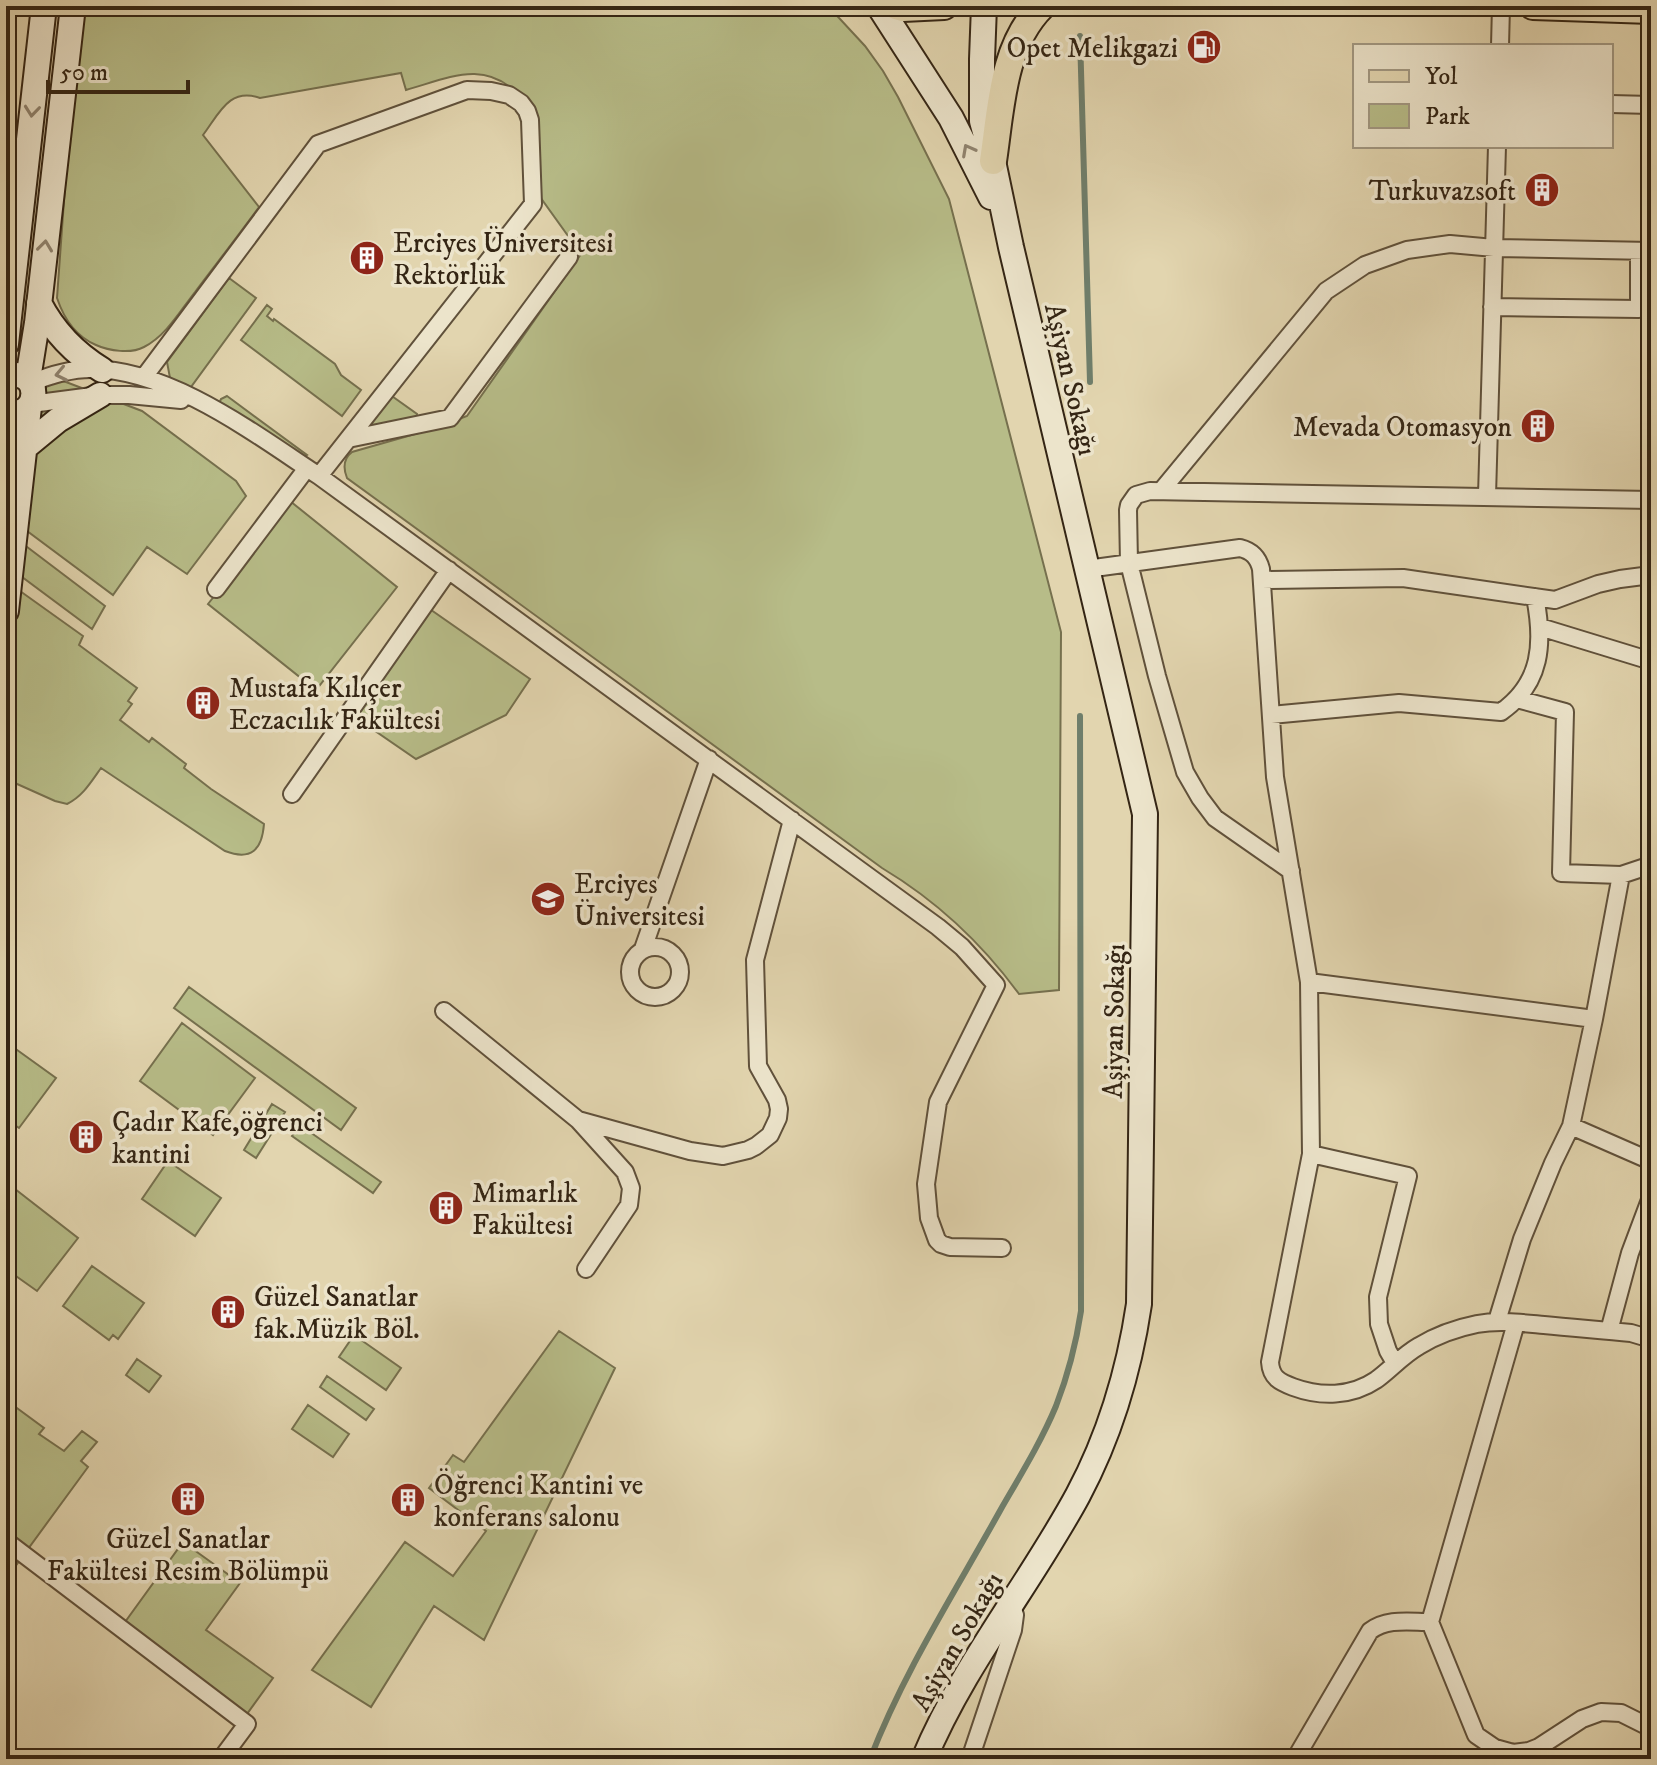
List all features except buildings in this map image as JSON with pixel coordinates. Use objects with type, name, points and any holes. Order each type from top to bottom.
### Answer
[{"type":"main road","points":[[896,6],[944,6]]},
{"type":"main road","points":[[993,161],[1010,61],[1025,27],[1042,6]]},
{"type":"main road","points":[[1533,6],[1651,10]]},
{"type":"street","points":[[6,344],[44,6]]},
{"type":"street","points":[[6,611],[24,448],[22,393],[39,303],[73,6]]},
{"type":"street","name":"Aşiyan Sokağı","points":[[879,6],[951,118],[994,203],[1011,247]]},
{"type":"street","name":"Aşiyan Sokağı","points":[[924,1759],[971,1669],[1071,1507],[1095,1460],[1124,1379],[1139,1304],[1145,814],[982,121],[984,6]]},
{"type":"street","points":[[1500,44],[1501,6]]},
{"type":"street","points":[[144,377],[318,144],[467,90],[509,95],[521,103],[530,120],[533,204],[348,439],[313,472],[216,589]]},
{"type":"street","points":[[1613,104],[1651,105]]},
{"type":"street","points":[[1487,496],[1497,148]]},
{"type":"street","points":[[1161,491],[1326,291],[1345,277],[1386,256],[1450,244],[1494,248],[1645,251],[1639,309],[1492,307]]},
{"type":"street","points":[[348,439],[450,418],[569,257]]},
{"type":"street","points":[[39,303],[46,318],[67,344],[102,370]]},
{"type":"street","points":[[22,393],[69,371],[102,370],[144,377],[216,408],[313,472],[449,570],[962,947],[996,985],[938,1102],[927,1167],[929,1218],[941,1244],[950,1247],[1002,1248]]},
{"type":"street","points":[[22,393],[159,397],[216,408]]},
{"type":"street","points":[[24,448],[58,420],[100,395]]},
{"type":"street","points":[[1291,871],[1215,818],[1185,772],[1129,563],[1129,505],[1132,500],[1140,493],[1161,491],[1651,500]]},
{"type":"street","points":[[1087,569],[1240,548],[1251,552],[1261,569],[1275,777],[1309,982],[1311,1154],[1270,1362],[1277,1380],[1298,1389],[1340,1393],[1364,1386],[1420,1345],[1439,1336],[1497,1321],[1631,1333],[1651,1339]]},
{"type":"street","points":[[292,794],[449,570]]},
{"type":"street","points":[[1262,580],[1403,578],[1555,600],[1598,584],[1651,575]]},
{"type":"street","points":[[1271,715],[1399,703],[1501,712],[1524,691],[1536,668],[1540,627],[1535,597]]},
{"type":"street","points":[[1540,627],[1651,661]]},
{"type":"street","points":[[1517,699],[1565,712],[1561,873],[1621,875],[1651,865]]},
{"type":"street","points":[[643,949],[709,759]]},
{"type":"street","points":[[578,1120],[690,1151],[723,1156],[748,1150],[770,1135],[779,1109],[758,1066],[755,960],[792,820]]},
{"type":"street","points":[[1497,1321],[1522,1239],[1571,1126],[1621,875]]},
{"type":"street","points":[[1309,982],[1594,1019]]},
{"type":"street","points":[[444,1011],[578,1120],[625,1172],[631,1188],[629,1205],[586,1269]]},
{"type":"street","points":[[1571,1126],[1651,1161]]},
{"type":"street","points":[[1311,1154],[1408,1176],[1378,1297],[1379,1324],[1395,1363]]},
{"type":"street","points":[[1609,1331],[1630,1253],[1651,1197]]},
{"type":"street","points":[[1516,1323],[1430,1622],[1476,1735],[1495,1748],[1513,1753],[1529,1751],[1582,1719],[1601,1712],[1621,1713],[1651,1728]]},
{"type":"street","points":[[6,1541],[247,1724],[221,1759]]},
{"type":"street","points":[[970,1759],[1013,1630],[1015,1615],[1011,1604]]},
{"type":"street","points":[[1295,1759],[1370,1631],[1381,1623],[1430,1622]]},
{"type":"green space","points":[[78,6],[828,6],[865,46],[883,71],[949,199],[1061,632],[1059,990],[1019,994],[973,940],[921,894],[347,478],[345,464],[352,452],[467,416],[581,254],[538,194],[521,97],[507,85],[480,74],[452,77],[406,90],[401,73],[260,98],[240,96],[233,99],[203,135],[259,207],[166,330],[139,349],[107,349],[76,332],[57,298]]},
{"type":"green space","points":[[229,278],[256,298],[188,391],[170,378],[167,362]]},
{"type":"green space","points":[[267,305],[272,309],[267,316],[335,364],[341,375],[361,390],[342,416],[241,340]]},
{"type":"green space","points":[[44,376],[142,411],[236,481],[246,496],[187,574],[147,547],[113,595],[7,516],[22,381]]},
{"type":"green space","points":[[389,394],[417,414],[415,423],[356,437]]},
{"type":"green space","points":[[227,396],[307,455],[296,462],[218,406],[221,399]]},
{"type":"green space","points":[[290,501],[397,587],[316,690],[208,604]]},
{"type":"green space","points":[[10,534],[105,606],[92,629],[6,565]]},
{"type":"green space","points":[[6,581],[83,636],[79,645],[137,688],[128,701],[132,704],[120,720],[149,742],[152,738],[186,764],[184,768],[211,789],[264,824],[261,841],[254,851],[242,855],[225,851],[101,768],[82,793],[67,804],[6,779]]},
{"type":"green space","points":[[424,605],[530,679],[506,715],[416,759],[349,713]]},
{"type":"green space","points":[[189,987],[356,1108],[341,1130],[174,1008]]},
{"type":"green space","points":[[182,1023],[255,1078],[213,1135],[140,1081]]},
{"type":"green space","points":[[6,1042],[56,1078],[19,1128],[6,1119]]},
{"type":"green space","points":[[272,1104],[285,1112],[256,1158],[244,1150]]},
{"type":"green space","points":[[300,1125],[381,1182],[373,1193],[292,1136]]},
{"type":"green space","points":[[168,1161],[221,1198],[195,1236],[142,1199]]},
{"type":"green space","points":[[6,1182],[78,1238],[37,1291],[6,1269]]},
{"type":"green space","points":[[92,1266],[144,1303],[118,1339],[113,1335],[109,1340],[63,1306]]},
{"type":"green space","points":[[559,1331],[615,1368],[484,1640],[434,1606],[371,1707],[312,1670],[405,1542],[453,1576],[486,1531],[429,1488],[453,1455],[464,1462]]},
{"type":"green space","points":[[354,1335],[401,1368],[386,1390],[339,1357]]},
{"type":"green space","points":[[137,1359],[161,1376],[149,1392],[126,1375]]},
{"type":"green space","points":[[327,1376],[374,1409],[366,1420],[320,1387]]},
{"type":"green space","points":[[6,1400],[44,1428],[39,1434],[64,1451],[82,1431],[97,1442],[81,1461],[88,1467],[17,1564],[6,1556]]},
{"type":"green space","points":[[308,1405],[349,1434],[333,1457],[292,1429]]},
{"type":"green space","points":[[183,1542],[240,1583],[206,1630],[273,1678],[244,1718],[120,1629]]},
{"type":"waterway","points":[[1080,36],[1090,382]]},
{"type":"waterway","points":[[870,1759],[914,1663],[1044,1433],[1064,1383],[1077,1335],[1081,1311],[1080,716]]},
{"type":"place","name":"Opet Melikgazi","points":[[1204,47]]},
{"type":"place","name":"Turkuvazsoft","points":[[1542,190]]},
{"type":"place","name":"Erciyes Üniversitesi Rektörlük","points":[[367,258]]},
{"type":"place","name":"Mevada Otomasyon","points":[[1538,426]]},
{"type":"place","name":"Mustafa Kılıçer Eczacılık Fakültesi","points":[[203,703]]},
{"type":"place","name":"Erciyes Üniversitesi","points":[[548,899]]},
{"type":"place","name":"Çadır Kafe,öğrenci kantini","points":[[86,1137]]},
{"type":"place","name":"Mimarlık Fakültesi","points":[[446,1208]]},
{"type":"place","name":"Güzel Sanatlar fak.Müzik Böl.","points":[[228,1312]]},
{"type":"place","name":"Güzel Sanatlar Fakültesi Resim Bölümpü","points":[[188,1499]]},
{"type":"place","name":"Öğrenci Kantini ve konferans salonu","points":[[408,1500]]}]
